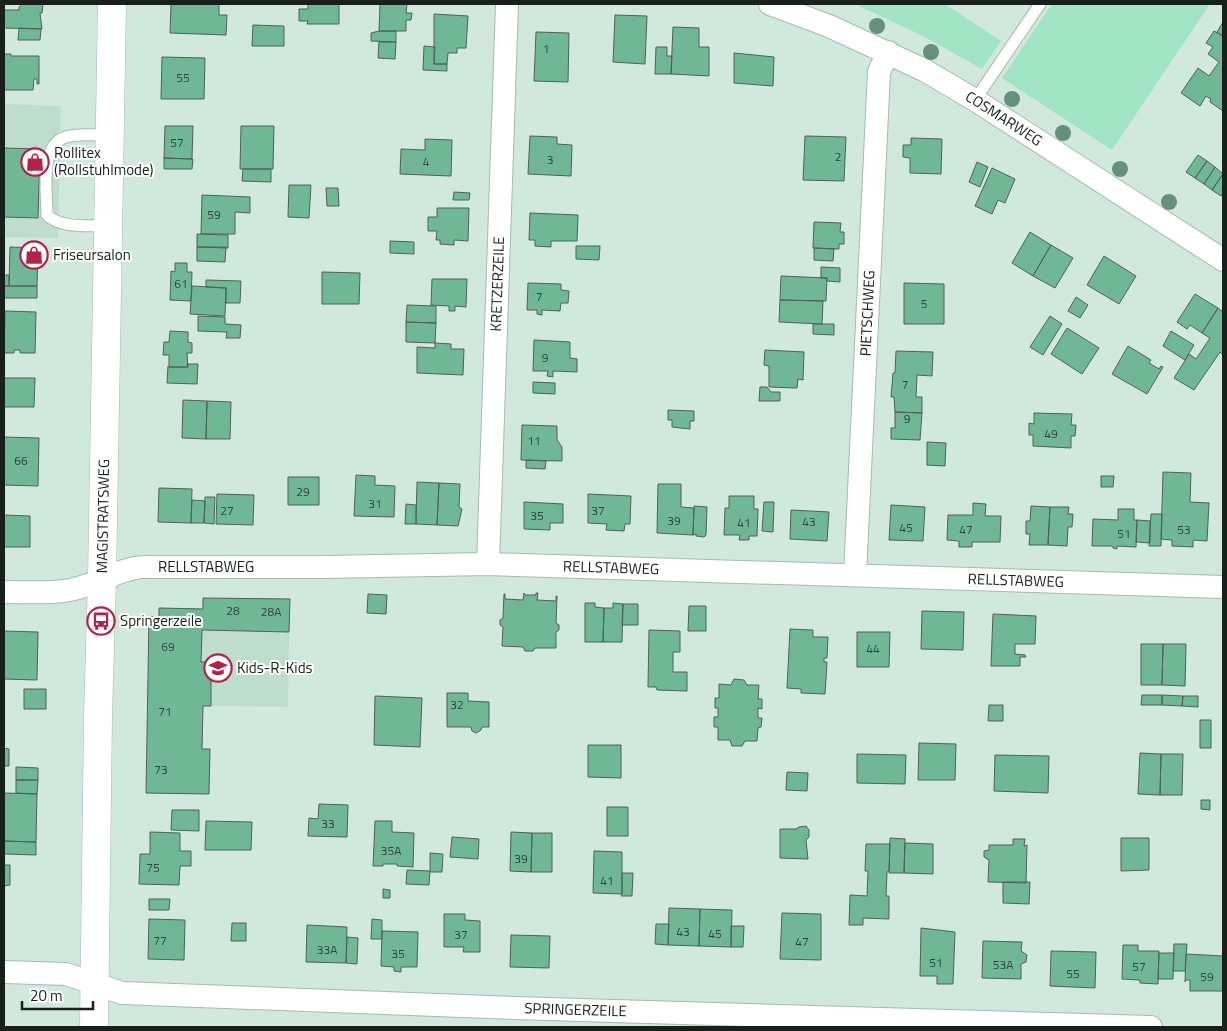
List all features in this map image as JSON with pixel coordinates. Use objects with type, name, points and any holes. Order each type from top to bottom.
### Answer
[{"type":"street","name":"MAGISTRATSWEG","points":[[94,1027],[112,4]]},
{"type":"street","name":"KRETZERZEILE","points":[[488,564],[507,4]]},
{"type":"street","name":"COSMARWEG","points":[[777,5],[888,52],[924,70],[975,100],[1223,260]]},
{"type":"street","name":"PIETSCHWEG","points":[[855,574],[878,72],[888,52]]},
{"type":"street","name":"RELLSTABWEG","points":[[4,592],[73,590],[131,568],[144,567],[324,567],[488,564],[1223,587]]},
{"type":"street","name":"SPRINGERZEILE","points":[[4,972],[66,974],[122,993],[514,1008],[1151,1027]]},
{"type":"lane","points":[[975,100],[1040,4]]},
{"type":"lane","points":[[108,226],[66,224],[54,221],[48,215],[47,166],[48,153],[55,143],[69,136],[110,135]]},
{"type":"shaded area","points":[[4,104],[61,106],[58,238],[4,237]]},
{"type":"shaded area","name":"Kids-R-Kids","points":[[159,608],[203,609],[202,630],[289,632],[288,707],[148,705]]},
{"type":"green space","points":[[860,4],[945,4],[1001,41],[982,69],[923,36],[859,6]]},
{"type":"green space","points":[[1052,4],[1210,4],[1112,150],[1002,78]]},
{"type":"building","points":[[22,4],[43,4],[42,13],[40,13],[42,29],[4,28],[4,10],[19,10]]},
{"type":"building","points":[[171,4],[219,4],[219,15],[227,15],[226,35],[170,33]]},
{"type":"building","points":[[308,4],[339,4],[339,24],[307,24],[308,21],[299,21],[299,9],[308,9]]},
{"type":"building","points":[[380,4],[407,4],[406,13],[412,13],[411,20],[406,20],[406,31],[379,31]]},
{"type":"building","points":[[434,14],[468,16],[466,48],[457,48],[457,53],[448,53],[447,64],[434,64]]},
{"type":"building","points":[[615,15],[647,16],[645,64],[613,62]]},
{"type":"building","points":[[1223,22],[1223,36],[1217,32]]},
{"type":"building","points":[[253,25],[284,26],[284,46],[252,46]]},
{"type":"building","points":[[673,27],[699,28],[699,47],[709,47],[709,76],[671,74]]},
{"type":"building","points":[[19,28],[41,29],[40,40],[18,40]]},
{"type":"building","points":[[396,31],[396,42],[371,41],[371,33]]},
{"type":"building","points":[[1214,31],[1223,36],[1223,111],[1210,102],[1211,99],[1206,96],[1200,106],[1181,93],[1198,68],[1209,76],[1219,62],[1208,54],[1213,47],[1206,43]]},
{"type":"building","points":[[536,32],[569,33],[568,82],[534,81]]},
{"type":"building","points":[[379,42],[396,42],[395,59],[378,58]]},
{"type":"building","points":[[424,46],[435,47],[434,64],[447,64],[447,71],[423,70]]},
{"type":"building","points":[[656,47],[667,47],[667,56],[672,56],[671,74],[655,74]]},
{"type":"building","points":[[734,53],[774,57],[773,86],[734,83]]},
{"type":"building","points":[[4,54],[11,54],[11,56],[39,56],[39,84],[37,84],[37,79],[34,79],[33,90],[4,90]]},
{"type":"building","points":[[162,57],[205,58],[204,99],[161,99]]},
{"type":"building","points":[[165,126],[193,126],[192,159],[164,158]]},
{"type":"building","points":[[241,126],[274,126],[273,169],[240,169]]},
{"type":"building","points":[[530,136],[557,137],[557,144],[572,145],[571,176],[528,174]]},
{"type":"building","points":[[805,136],[846,137],[844,181],[803,180]]},
{"type":"building","points":[[911,138],[942,139],[941,174],[910,173],[910,158],[903,157],[903,145],[911,145]]},
{"type":"building","points":[[425,139],[452,140],[451,176],[400,174],[401,149],[425,150]]},
{"type":"building","points":[[4,148],[40,149],[38,218],[4,217]]},
{"type":"building","points":[[1198,155],[1207,161],[1195,178],[1186,172]]},
{"type":"building","points":[[164,158],[193,159],[192,169],[164,169]]},
{"type":"building","points":[[1207,161],[1215,167],[1204,184],[1195,178]]},
{"type":"building","points":[[977,162],[988,167],[980,187],[969,182]]},
{"type":"building","points":[[1215,167],[1223,174],[1212,190],[1204,184]]},
{"type":"building","points":[[992,168],[1015,179],[1005,203],[998,200],[992,214],[975,206]]},
{"type":"building","points":[[243,169],[271,169],[271,182],[242,181]]},
{"type":"building","points":[[1223,174],[1223,193],[1221,196],[1212,190]]},
{"type":"building","points":[[289,185],[311,185],[309,218],[288,217]]},
{"type":"building","points":[[326,188],[338,188],[339,206],[327,206]]},
{"type":"building","points":[[454,192],[470,193],[469,200],[453,200]]},
{"type":"building","points":[[202,195],[250,197],[250,213],[235,212],[235,234],[201,234]]},
{"type":"building","points":[[437,208],[469,208],[468,241],[454,240],[454,245],[440,244],[440,240],[436,240],[437,231],[428,231],[428,217],[437,217]]},
{"type":"building","points":[[530,213],[578,215],[577,241],[551,241],[551,247],[535,246],[535,240],[529,240]]},
{"type":"building","points":[[814,222],[841,223],[840,232],[844,232],[844,244],[839,244],[839,249],[813,248]]},
{"type":"building","points":[[1030,232],[1051,245],[1033,276],[1012,263]]},
{"type":"building","points":[[197,234],[228,235],[228,248],[197,247]]},
{"type":"building","points":[[390,241],[414,242],[414,254],[390,253]]},
{"type":"building","points":[[1051,245],[1073,258],[1055,288],[1033,276]]},
{"type":"building","points":[[576,246],[600,246],[599,260],[576,259]]},
{"type":"building","points":[[10,247],[38,248],[37,286],[9,286]]},
{"type":"building","points":[[197,247],[226,247],[225,262],[197,261]]},
{"type":"building","points":[[814,248],[834,249],[833,261],[814,260]]},
{"type":"building","points":[[1104,256],[1136,276],[1119,304],[1087,285]]},
{"type":"building","points":[[175,263],[187,263],[187,272],[192,272],[191,301],[170,300],[171,271],[175,272]]},
{"type":"building","points":[[821,267],[840,268],[840,282],[827,281],[827,278],[821,278]]},
{"type":"building","points":[[322,272],[360,273],[359,304],[322,304]]},
{"type":"building","points":[[4,275],[9,275],[9,286],[4,286]]},
{"type":"building","points":[[781,276],[827,278],[826,301],[780,300]]},
{"type":"building","points":[[432,279],[467,279],[466,307],[455,306],[455,311],[449,311],[449,306],[431,305]]},
{"type":"building","points":[[206,280],[241,281],[240,303],[226,303],[226,288],[206,287]]},
{"type":"building","points":[[528,283],[561,284],[561,290],[569,291],[568,303],[561,303],[560,311],[542,310],[542,315],[537,314],[537,310],[527,310]]},
{"type":"building","points":[[904,283],[944,284],[944,324],[904,324]]},
{"type":"building","points":[[4,286],[37,286],[37,298],[4,298]]},
{"type":"building","points":[[192,286],[226,288],[225,316],[190,314]]},
{"type":"building","points":[[1195,294],[1218,308],[1202,333],[1190,325],[1187,329],[1177,322]]},
{"type":"building","points":[[1076,297],[1088,305],[1080,318],[1068,311]]},
{"type":"building","points":[[780,300],[823,301],[822,324],[779,322]]},
{"type":"building","points":[[407,305],[436,306],[436,323],[406,322]]},
{"type":"building","points":[[1218,308],[1223,312],[1223,352],[1222,354],[1220,352],[1194,390],[1174,378],[1189,354],[1196,359],[1210,338],[1202,333]]},
{"type":"building","points":[[5,311],[36,312],[35,353],[20,353],[20,350],[14,350],[14,353],[4,353]]},
{"type":"building","points":[[198,316],[225,317],[225,324],[241,325],[240,338],[226,338],[227,332],[198,331]]},
{"type":"building","points":[[1050,316],[1062,324],[1043,355],[1030,347]]},
{"type":"building","points":[[406,322],[436,323],[435,343],[406,342]]},
{"type":"building","points":[[813,324],[834,324],[834,335],[813,334]]},
{"type":"building","points":[[1067,328],[1099,348],[1082,374],[1051,354]]},
{"type":"building","points":[[170,331],[188,332],[188,342],[192,343],[192,353],[187,353],[188,367],[169,367],[169,355],[163,355],[164,342],[169,342]]},
{"type":"building","points":[[1171,331],[1194,345],[1185,360],[1163,346]]},
{"type":"building","points":[[534,340],[570,342],[570,358],[577,359],[577,372],[553,371],[553,377],[547,376],[548,371],[533,371]]},
{"type":"building","points":[[435,343],[451,344],[451,349],[464,349],[463,375],[417,373],[417,347],[435,348]]},
{"type":"building","points":[[1128,346],[1151,360],[1149,363],[1159,369],[1161,366],[1163,367],[1147,394],[1112,374]]},
{"type":"building","points":[[765,350],[804,352],[803,380],[798,379],[797,388],[769,387],[769,366],[764,365]]},
{"type":"building","points":[[896,351],[933,352],[932,376],[917,375],[916,397],[922,397],[922,413],[895,412],[894,397],[891,397]]},
{"type":"building","points":[[187,364],[198,364],[197,384],[167,383],[168,366],[188,367]]},
{"type":"building","points":[[4,378],[35,378],[34,407],[4,407]]},
{"type":"building","points":[[533,382],[555,383],[555,394],[533,393]]},
{"type":"building","points":[[760,387],[767,387],[771,392],[780,392],[780,401],[759,401]]},
{"type":"building","points":[[183,400],[207,401],[206,439],[182,438]]},
{"type":"building","points":[[207,401],[231,402],[230,439],[206,439]]},
{"type":"building","points":[[668,410],[694,411],[694,421],[690,421],[690,429],[672,427],[672,420],[668,420]]},
{"type":"building","points":[[895,412],[922,413],[920,440],[891,439],[891,428],[895,428]]},
{"type":"building","points":[[1034,413],[1072,414],[1071,425],[1076,425],[1075,436],[1071,436],[1071,448],[1033,446],[1033,435],[1029,435],[1029,423],[1034,424]]},
{"type":"building","points":[[522,425],[557,426],[557,440],[562,447],[562,461],[521,460]]},
{"type":"building","points":[[4,437],[39,438],[38,486],[4,485]]},
{"type":"building","points":[[927,442],[946,443],[945,466],[927,465]]},
{"type":"building","points":[[526,460],[546,461],[545,469],[526,468]]},
{"type":"building","points":[[1163,472],[1191,473],[1190,502],[1209,503],[1207,541],[1193,540],[1193,547],[1172,546],[1172,540],[1161,539]]},
{"type":"building","points":[[356,475],[375,476],[375,485],[395,486],[394,517],[354,516]]},
{"type":"building","points":[[1101,476],[1114,476],[1113,487],[1101,487]]},
{"type":"building","points":[[288,477],[319,477],[319,505],[288,505]]},
{"type":"building","points":[[417,482],[439,483],[437,525],[416,524]]},
{"type":"building","points":[[439,483],[460,484],[459,507],[462,509],[458,526],[437,525]]},
{"type":"building","points":[[658,484],[681,484],[681,507],[694,508],[693,535],[657,533]]},
{"type":"building","points":[[159,488],[192,489],[191,523],[158,522]]},
{"type":"building","points":[[217,494],[254,495],[253,525],[216,524]]},
{"type":"building","points":[[588,494],[631,496],[630,524],[625,524],[624,531],[606,530],[607,524],[588,523]]},
{"type":"building","points":[[729,496],[754,496],[754,509],[758,509],[757,536],[749,536],[749,540],[739,540],[740,535],[724,535],[725,508],[729,508]]},
{"type":"building","points":[[205,497],[215,497],[214,524],[204,523]]},
{"type":"building","points":[[192,500],[205,501],[204,523],[191,523]]},
{"type":"building","points":[[524,502],[563,504],[563,523],[550,523],[550,530],[524,529]]},
{"type":"building","points":[[764,502],[774,502],[773,532],[762,531]]},
{"type":"building","points":[[973,503],[986,504],[985,516],[1001,516],[1000,542],[972,542],[972,547],[959,547],[959,541],[947,540],[948,515],[973,515]]},
{"type":"building","points":[[406,504],[416,505],[416,524],[405,524]]},
{"type":"building","points":[[891,505],[925,507],[923,541],[889,540]]},
{"type":"building","points":[[694,506],[707,507],[706,535],[704,537],[696,536],[696,534],[693,535]]},
{"type":"building","points":[[1031,506],[1050,507],[1048,545],[1029,545],[1030,534],[1026,534],[1026,521],[1030,521]]},
{"type":"building","points":[[1050,507],[1069,507],[1068,514],[1073,514],[1072,527],[1068,527],[1067,546],[1048,545]]},
{"type":"building","points":[[1118,509],[1134,509],[1134,520],[1137,520],[1136,547],[1117,546],[1117,549],[1112,546],[1092,546],[1093,519],[1118,520]]},
{"type":"building","points":[[791,510],[829,512],[827,541],[790,539]]},
{"type":"building","points":[[1151,514],[1162,514],[1161,546],[1149,546]]},
{"type":"building","points":[[4,515],[30,516],[30,547],[4,547]]},
{"type":"building","points":[[1137,520],[1150,521],[1150,543],[1136,542]]},
{"type":"building","points":[[524,593],[525,595],[536,595],[538,593],[537,600],[556,601],[557,596],[556,623],[559,625],[559,630],[556,632],[556,648],[535,648],[533,651],[525,651],[523,647],[502,646],[503,627],[500,625],[500,620],[503,618],[504,594],[505,599],[523,600]]},
{"type":"building","points":[[368,594],[387,595],[386,614],[367,613]]},
{"type":"building","points":[[203,598],[290,599],[289,632],[202,630],[201,662],[211,662],[211,706],[203,706],[202,749],[210,749],[209,794],[146,793],[149,617],[159,617],[159,608],[203,609]]},
{"type":"building","points":[[585,603],[595,603],[595,607],[604,608],[603,642],[585,642]]},
{"type":"building","points":[[613,603],[623,604],[622,642],[603,642],[604,608],[613,608]]},
{"type":"building","points":[[623,604],[638,604],[638,625],[622,625]]},
{"type":"building","points":[[689,606],[706,606],[706,631],[688,631]]},
{"type":"building","points":[[922,611],[964,612],[963,650],[921,649]]},
{"type":"building","points":[[993,614],[1036,616],[1035,644],[1015,644],[1015,654],[1025,655],[1026,657],[1020,657],[1020,666],[991,666]]},
{"type":"building","points":[[790,629],[813,630],[813,637],[828,637],[827,658],[824,658],[824,662],[827,662],[825,694],[801,693],[801,689],[787,688]]},
{"type":"building","points":[[649,630],[680,631],[680,652],[673,652],[673,672],[687,672],[687,691],[657,690],[656,687],[648,687]]},
{"type":"building","points":[[4,631],[38,632],[37,680],[4,679]]},
{"type":"building","points":[[857,632],[890,632],[889,667],[857,667]]},
{"type":"building","points":[[1141,644],[1163,644],[1162,685],[1141,685]]},
{"type":"building","points":[[1163,644],[1186,644],[1185,686],[1162,685]]},
{"type":"building","points":[[734,679],[744,680],[747,685],[759,685],[758,699],[762,699],[762,709],[758,708],[758,718],[762,718],[761,727],[758,728],[757,741],[745,741],[742,746],[732,746],[730,740],[718,740],[718,727],[714,727],[714,717],[718,717],[718,708],[715,708],[715,698],[719,698],[719,684],[731,685]]},
{"type":"building","points":[[24,689],[46,689],[46,709],[24,709]]},
{"type":"building","points":[[447,693],[468,693],[468,701],[489,702],[489,727],[482,727],[476,733],[472,731],[471,727],[447,727]]},
{"type":"building","points":[[1142,695],[1162,695],[1162,705],[1141,705]]},
{"type":"building","points":[[1162,695],[1183,696],[1182,706],[1162,705]]},
{"type":"building","points":[[375,696],[422,698],[420,747],[374,745]]},
{"type":"building","points":[[1183,696],[1198,696],[1198,707],[1182,706]]},
{"type":"building","points":[[989,705],[1003,705],[1003,721],[988,721]]},
{"type":"building","points":[[1200,720],[1211,720],[1211,748],[1200,748]]},
{"type":"building","points":[[919,743],[956,744],[955,780],[918,780]]},
{"type":"building","points":[[588,745],[621,745],[621,778],[588,777]]},
{"type":"building","points":[[4,748],[9,749],[9,766],[4,766]]},
{"type":"building","points":[[1140,753],[1161,754],[1160,795],[1138,794]]},
{"type":"building","points":[[857,754],[906,755],[905,784],[857,783]]},
{"type":"building","points":[[1161,754],[1183,754],[1182,795],[1160,795]]},
{"type":"building","points":[[995,755],[1049,756],[1048,793],[994,791]]},
{"type":"building","points":[[16,767],[38,768],[38,780],[16,780]]},
{"type":"building","points":[[787,772],[808,773],[807,791],[786,790]]},
{"type":"building","points":[[16,780],[38,780],[37,794],[16,793]]},
{"type":"building","points":[[4,793],[37,794],[36,842],[4,841]]},
{"type":"building","points":[[1201,800],[1210,800],[1210,810],[1201,809]]},
{"type":"building","points":[[319,804],[348,805],[347,837],[308,836],[309,818],[318,819]]},
{"type":"building","points":[[607,807],[628,807],[628,836],[607,836]]},
{"type":"building","points":[[172,810],[199,810],[199,831],[171,830]]},
{"type":"building","points":[[206,821],[252,822],[251,850],[205,850]]},
{"type":"building","points":[[375,821],[392,821],[392,832],[414,833],[413,867],[397,866],[397,864],[373,866]]},
{"type":"building","points":[[806,826],[809,830],[809,837],[806,840],[808,859],[780,858],[780,829],[796,829]]},
{"type":"building","points":[[150,832],[180,833],[180,851],[191,851],[191,866],[180,866],[179,885],[139,884],[140,854],[150,854]]},
{"type":"building","points":[[511,832],[532,833],[531,872],[510,871]]},
{"type":"building","points":[[532,833],[552,833],[552,872],[531,872]]},
{"type":"building","points":[[452,837],[479,839],[478,859],[450,857]]},
{"type":"building","points":[[890,838],[905,839],[904,873],[889,873]]},
{"type":"building","points":[[1121,838],[1149,838],[1149,870],[1121,871]]},
{"type":"building","points":[[1013,839],[1025,839],[1024,846],[1027,845],[1026,883],[988,882],[989,860],[984,857],[984,851],[989,850],[989,845],[1013,845]]},
{"type":"building","points":[[4,841],[36,842],[36,855],[4,854]]},
{"type":"building","points":[[905,843],[933,844],[933,874],[904,873]]},
{"type":"building","points":[[866,844],[890,844],[886,896],[889,896],[889,919],[863,918],[863,925],[849,925],[850,895],[867,896],[868,871],[865,871]]},
{"type":"building","points":[[594,851],[622,852],[622,894],[593,893]]},
{"type":"building","points":[[430,853],[443,854],[442,872],[430,872]]},
{"type":"building","points":[[4,865],[10,865],[10,885],[4,886]]},
{"type":"building","points":[[407,870],[430,871],[429,885],[406,884]]},
{"type":"building","points":[[622,873],[633,873],[632,896],[621,896]]},
{"type":"building","points":[[1003,882],[1030,882],[1029,904],[1003,903]]},
{"type":"building","points":[[383,889],[390,890],[390,898],[383,898]]},
{"type":"building","points":[[149,899],[170,899],[169,910],[149,910]]},
{"type":"building","points":[[669,908],[700,909],[699,946],[668,945]]},
{"type":"building","points":[[700,909],[732,910],[731,947],[699,946]]},
{"type":"building","points":[[782,913],[821,914],[821,960],[780,959]]},
{"type":"building","points":[[444,914],[465,914],[465,920],[480,921],[480,952],[463,952],[464,947],[444,947]]},
{"type":"building","points":[[149,919],[185,920],[184,960],[148,959]]},
{"type":"building","points":[[372,919],[382,920],[382,939],[371,939]]},
{"type":"building","points":[[232,923],[246,923],[246,941],[231,941]]},
{"type":"building","points":[[656,924],[669,924],[668,945],[655,944]]},
{"type":"building","points":[[307,925],[347,927],[346,963],[306,962]]},
{"type":"building","points":[[731,926],[744,926],[743,947],[731,947]]},
{"type":"building","points":[[921,928],[955,932],[953,984],[937,984],[937,976],[920,976]]},
{"type":"building","points":[[382,931],[418,932],[417,967],[401,967],[401,972],[394,971],[394,967],[381,966]]},
{"type":"building","points":[[511,935],[550,936],[549,968],[510,967]]},
{"type":"building","points":[[347,937],[358,938],[357,964],[346,963]]},
{"type":"building","points":[[983,941],[1022,942],[1021,951],[1027,955],[1026,962],[1021,964],[1021,979],[982,978]]},
{"type":"building","points":[[1174,944],[1187,944],[1185,971],[1173,971]]},
{"type":"building","points":[[1123,945],[1138,945],[1138,951],[1159,951],[1158,984],[1122,979]]},
{"type":"building","points":[[1051,951],[1096,952],[1095,988],[1050,986]]},
{"type":"building","points":[[1159,953],[1174,953],[1173,979],[1158,979]]},
{"type":"building","points":[[1186,954],[1223,956],[1223,991],[1190,991],[1190,980],[1185,982]]},
{"type":"place","name":"Rollitex (Rollstuhlmode)","points":[[35,162]]},
{"type":"place","name":"Friseursalon","points":[[34,255]]},
{"type":"place","name":"Springerzeile","points":[[101,621]]},
{"type":"place","name":"Kids-R-Kids","points":[[218,668]]}]
